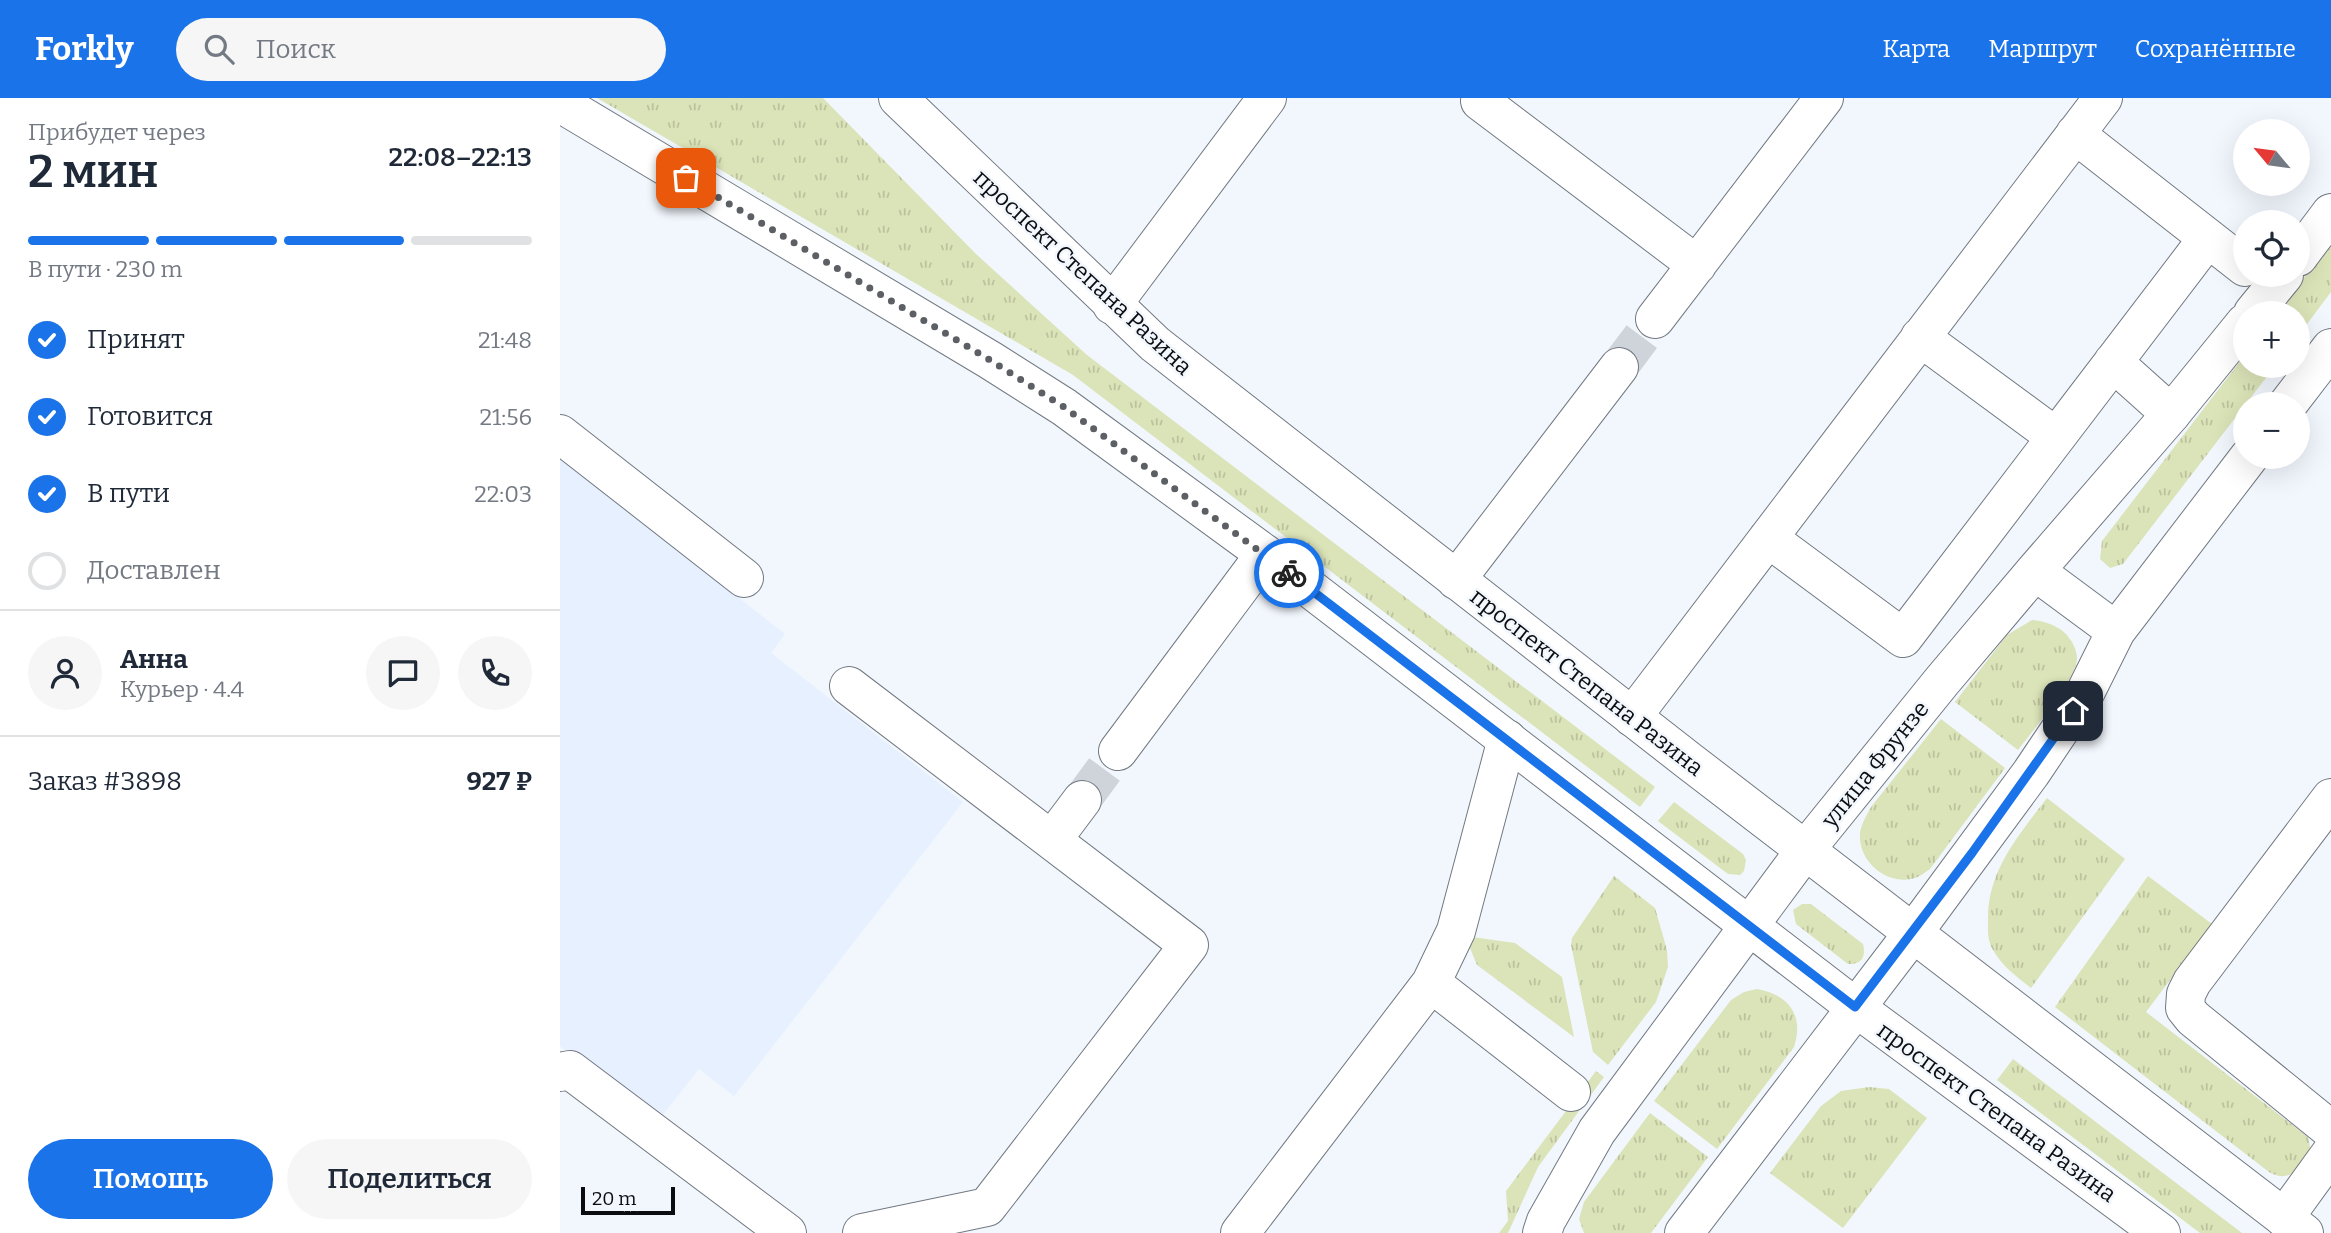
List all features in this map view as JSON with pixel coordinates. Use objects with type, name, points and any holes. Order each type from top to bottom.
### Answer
[{"type":"main road","name":"проспект Степана Разина","points":[[898,98],[1155,344],[1632,717],[2294,1225]]},
{"type":"main road","points":[[1112,305],[1267,98]]},
{"type":"main road","points":[[1655,319],[1824,98]]},
{"type":"main road","points":[[1632,717],[2103,98]]},
{"type":"main road","points":[[1480,101],[1697,265]]},
{"type":"main road","name":"проспект Степана Разина","points":[[560,103],[1064,407],[1265,554],[1855,1007],[2161,1233]]},
{"type":"main road","points":[[2075,134],[2233,259]]},
{"type":"main road","points":[[2310,241],[2331,213]]},
{"type":"main road","points":[[1768,538],[1903,638],[2208,238]]},
{"type":"main road","points":[[1920,337],[2056,437]]},
{"type":"main road","name":"улица Фрунзе","points":[[1542,1233],[1546,1221],[1597,1131],[1748,925],[2035,570],[2171,414],[2233,338]]},
{"type":"main road","points":[[2297,392],[2331,348]]},
{"type":"main road","points":[[2113,362],[2171,414]]},
{"type":"main road","points":[[1456,580],[1619,367]]},
{"type":"main road","points":[[560,434],[744,578]]},
{"type":"main road","points":[[1684,1233],[1913,933],[2031,773],[2087,691],[2116,631],[2240,469]]},
{"type":"main road","points":[[1118,751],[1265,554]]},
{"type":"main road","points":[[2035,570],[2116,631]]},
{"type":"main road","points":[[849,685],[1189,946],[987,1207],[862,1233]]},
{"type":"main road","points":[[1240,1233],[1431,983],[1456,931],[1507,739]]},
{"type":"main road","points":[[2331,798],[2192,982],[2186,994],[2185,1008],[2193,1018],[2331,1130]]},
{"type":"main road","points":[[1052,840],[1082,800]]},
{"type":"main road","points":[[1431,983],[1571,1092]]},
{"type":"main road","points":[[560,1072],[570,1070],[787,1233]]},
{"type":"main road","points":[[2294,1225],[2331,1153]]},
{"type":"shaded area","points":[[560,458],[785,634],[771,653],[963,802],[734,1096],[699,1069],[657,1122],[560,1046]]},
{"type":"green space","points":[[597,98],[823,98],[976,254],[1087,355],[1655,787],[1640,807],[1073,375]]},
{"type":"green space","points":[[2331,243],[2331,292],[2310,320],[2310,301],[2286,301],[2297,287],[2310,287],[2310,270]]},
{"type":"green space","points":[[2233,371],[2233,378],[2266,378],[2255,392],[2233,392],[2233,421],[2123,564],[2110,568],[2100,559],[2102,541]]},
{"type":"green space","points":[[2032,620],[2050,624],[2062,631],[2074,645],[2077,659],[2075,669],[2061,693],[2018,750],[1955,702],[2007,635]]},
{"type":"green space","points":[[1941,719],[2005,768],[1930,869],[1915,878],[1896,879],[1878,871],[1866,857],[1860,838],[1863,822],[1871,807]]},
{"type":"green space","points":[[2047,798],[2125,859],[2031,988],[2005,966],[1991,946],[1988,930],[1989,901],[1993,884],[2007,854]]},
{"type":"green space","points":[[1674,802],[1743,854],[1746,860],[1744,871],[1740,875],[1728,874],[1658,821]]},
{"type":"green space","points":[[1614,876],[1655,908],[1667,950],[1668,967],[1656,1002],[1608,1065],[1593,1052],[1571,945],[1572,938]]},
{"type":"green space","points":[[2148,876],[2212,924],[2146,1012],[2308,1137],[2311,1152],[2298,1169],[2289,1175],[2269,1172],[2055,1007]]},
{"type":"green space","points":[[1802,904],[1811,904],[1863,944],[1864,953],[1860,962],[1848,964],[1796,924],[1793,910]]},
{"type":"green space","points":[[1465,936],[1515,943],[1562,977],[1574,1037],[1477,965]]},
{"type":"green space","points":[[1757,989],[1778,996],[1792,1009],[1797,1036],[1794,1047],[1717,1149],[1654,1101],[1731,1000],[1744,992]]},
{"type":"green space","points":[[2013,1059],[2242,1233],[2200,1233],[1997,1080]]},
{"type":"green space","points":[[1596,1071],[1604,1077],[1538,1167],[1508,1233],[1499,1233],[1508,1221],[1506,1191]]},
{"type":"green space","points":[[1869,1087],[1889,1089],[1927,1118],[1843,1228],[1770,1173],[1821,1106],[1841,1091]]},
{"type":"green space","points":[[1650,1113],[1708,1157],[1651,1233],[1584,1233],[1579,1219],[1584,1202]]},
{"type":"tunnel","points":[[1619,367],[1655,319]]},
{"type":"tunnel","points":[[1082,800],[1118,751]]},
{"type":"way so far","points":[[686,178],[1064,407],[1289,573]]},
{"type":"route","points":[[1289,573],[1855,1007],[2031,773],[2073,711]]}]
